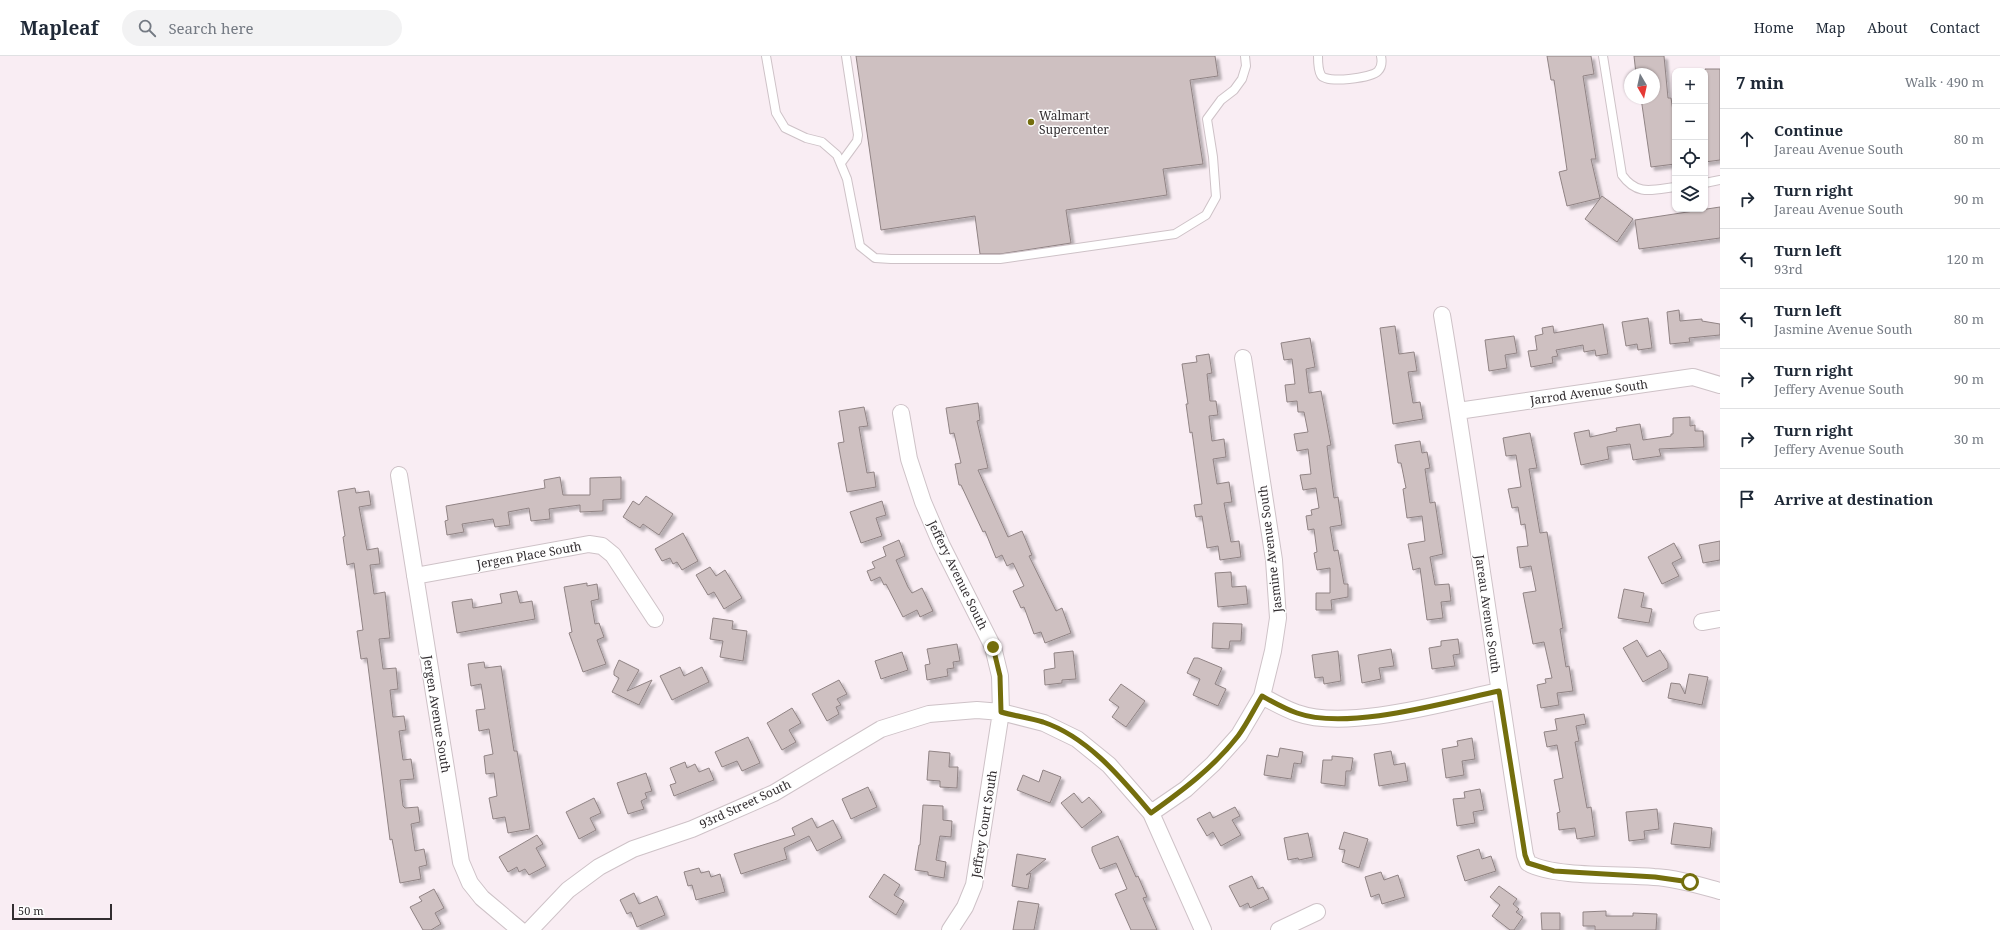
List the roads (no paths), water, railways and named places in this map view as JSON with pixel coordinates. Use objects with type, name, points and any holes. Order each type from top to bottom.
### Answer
[{"type":"street","name":"Jareau Avenue South","points":[[1442,314],[1458,411],[1499,691],[1525,855],[1528,863],[1554,871],[1655,877],[1690,882],[1720,891]]},
{"type":"street","name":"Jasmine Avenue South","points":[[1151,813],[1186,788],[1213,764],[1239,735],[1262,696],[1272,659],[1278,618],[1274,560],[1243,358]]},
{"type":"street","name":"Jarrod Avenue South","points":[[1458,411],[1693,378],[1720,385]]},
{"type":"street","name":"Jeffery Avenue South","points":[[901,413],[909,459],[924,502],[941,544],[993,647],[1000,676],[1001,712]]},
{"type":"street","name":"Jergen Avenue South","points":[[399,475],[461,862],[470,883],[482,898],[520,930]]},
{"type":"street","name":"Jergen Place South","points":[[415,576],[589,544],[602,546],[613,555],[655,619]]},
{"type":"street","points":[[1702,622],[1720,619]]},
{"type":"street","points":[[1262,696],[1298,713],[1329,719],[1356,718],[1499,691]]},
{"type":"street","name":"93rd Street South","points":[[530,930],[568,890],[599,867],[633,849],[692,829],[774,793],[881,729],[929,714],[977,710],[1001,712]]},
{"type":"street","points":[[1001,712],[1044,723],[1077,739],[1109,764],[1151,813],[1203,930]]},
{"type":"street","name":"Jeffrey Court South","points":[[950,930],[965,907],[974,885],[1001,712]]},
{"type":"street","points":[[1279,930],[1317,912]]},
{"type":"lane","points":[[766,56],[776,113],[785,128],[822,142],[837,155],[847,179],[860,246],[875,258],[891,259],[1000,259],[1175,234],[1206,215],[1216,197],[1213,157],[1207,119],[1221,100],[1234,90],[1242,79],[1246,66],[1244,56]]},
{"type":"lane","points":[[841,163],[857,141],[858,135],[846,56]]},
{"type":"lane","points":[[1318,56],[1320,74],[1325,79],[1333,80],[1370,75],[1378,71],[1382,63],[1381,56]]},
{"type":"lane","points":[[1603,56],[1622,175],[1629,185],[1643,191],[1672,187]]},
{"type":"lane","points":[[1708,182],[1720,180]]},
{"type":"place","name":"Walmart Supercenter","points":[[1031,122]]}]
